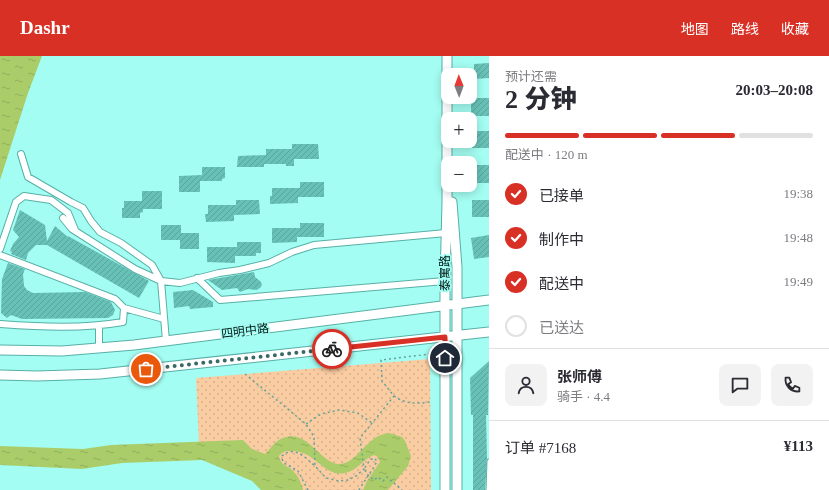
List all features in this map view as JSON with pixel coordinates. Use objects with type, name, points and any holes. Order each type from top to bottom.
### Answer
[{"type":"main road","name":"泰寓路","points":[[445,490],[447,56]]},
{"type":"main road","points":[[452,56],[452,68]]},
{"type":"main road","name":"泰寓路","points":[[452,192],[458,304],[457,490]]},
{"type":"main road","name":"四明中路","points":[[0,350],[62,351],[99,348],[489,300]]},
{"type":"main road","points":[[0,375],[38,376],[100,374],[489,332]]},
{"type":"street","points":[[21,154],[28,177],[83,208],[100,232],[121,243],[152,265],[162,281],[166,340]]},
{"type":"street","points":[[0,249],[16,202],[24,196],[51,200],[68,212],[76,231]]},
{"type":"street","points":[[62,218],[72,229],[135,269],[162,281],[180,283],[219,273],[269,263],[292,252],[314,245],[446,233]]},
{"type":"street","points":[[0,255],[115,299],[124,308],[164,319]]},
{"type":"street","points":[[198,278],[220,300],[445,281]]},
{"type":"street","points":[[0,324],[24,326],[99,326],[123,322],[124,308]]},
{"type":"street","points":[[99,326],[99,348]]},
{"type":"lane","points":[[488,490],[489,461]]},
{"type":"path","points":[[430,354],[382,360],[382,380],[394,396],[402,402],[430,402]]},
{"type":"path","points":[[245,374],[306,424],[314,437],[315,466]]},
{"type":"path","points":[[394,396],[360,438],[363,465],[368,476],[374,480],[378,478],[383,481],[387,477],[402,490]]},
{"type":"path","points":[[306,424],[321,414],[339,410],[358,413],[372,423]]},
{"type":"path","points":[[308,490],[298,471],[284,463],[282,456],[288,453],[298,452],[315,466],[326,478],[339,481],[348,480],[356,476],[364,469],[370,460],[374,458],[376,460],[376,464],[359,490]]},
{"type":"shaded area","points":[[430,359],[431,490],[295,490],[199,445],[196,378]]},
{"type":"water","points":[[0,56],[42,56],[28,93],[0,180]]},
{"type":"water","points":[[389,433],[402,437],[411,456],[408,466],[388,490],[363,490],[367,481],[380,462],[378,457],[374,455],[349,472],[338,473],[325,468],[306,454],[288,451],[282,453],[279,456],[281,462],[296,474],[300,480],[303,490],[261,490],[252,481],[202,460],[122,463],[82,469],[0,465],[0,446],[83,449],[111,445],[243,440],[252,449],[265,454],[278,441],[292,436],[307,442],[326,459],[339,464],[346,463],[374,439]]},
{"type":"building","points":[[489,63],[489,78],[477,79],[477,68],[474,68],[474,64]]},
{"type":"building","points":[[477,98],[489,98],[489,116],[477,116],[477,112],[471,112],[471,104],[477,104]]},
{"type":"building","points":[[477,131],[489,131],[489,148],[477,148]]},
{"type":"building","points":[[292,144],[318,144],[319,159],[294,159],[294,166],[286,166],[286,164],[264,164],[264,167],[237,167],[238,156],[266,155],[266,149],[292,149]]},
{"type":"building","points":[[477,165],[489,165],[489,183],[477,183]]},
{"type":"building","points":[[202,167],[225,167],[225,178],[222,179],[222,181],[200,181],[200,192],[179,192],[179,176],[202,175]]},
{"type":"building","points":[[300,182],[324,182],[324,197],[298,197],[298,203],[270,204],[272,188],[300,188]]},
{"type":"building","points":[[142,191],[162,191],[162,209],[143,209],[143,212],[140,213],[140,218],[122,218],[124,201],[142,201]]},
{"type":"building","points":[[236,200],[259,200],[260,214],[234,215],[234,221],[206,222],[205,214],[208,214],[208,205],[236,205]]},
{"type":"building","points":[[472,200],[489,200],[489,217],[472,217]]},
{"type":"building","points":[[20,210],[45,225],[47,241],[55,226],[68,237],[149,281],[139,298],[47,245],[36,245],[28,253],[26,260],[11,254],[12,252],[10,251],[13,244],[19,237],[13,230]]},
{"type":"building","points":[[300,223],[324,223],[324,237],[297,237],[297,242],[272,243],[272,228],[300,228]]},
{"type":"building","points":[[161,225],[181,225],[181,233],[199,233],[199,249],[180,249],[180,240],[161,240]]},
{"type":"building","points":[[489,235],[489,257],[474,259],[471,238]]},
{"type":"building","points":[[237,242],[261,242],[261,253],[256,253],[256,256],[235,256],[235,263],[207,262],[207,247],[237,247]]},
{"type":"building","points":[[8,263],[25,269],[23,274],[24,286],[27,290],[33,293],[85,292],[111,302],[115,310],[113,315],[108,318],[22,319],[11,315],[7,318],[1,313],[2,279]]},
{"type":"building","points":[[254,272],[255,277],[262,284],[257,290],[248,289],[240,292],[237,288],[222,290],[208,280]]},
{"type":"building","points":[[193,290],[213,302],[213,307],[190,309],[189,306],[174,308],[173,292]]},
{"type":"building","points":[[489,361],[488,415],[486,415],[487,459],[485,490],[473,490],[473,415],[471,415],[470,378]]},
{"type":"way so far","points":[[146,369],[332,349]]},
{"type":"route","points":[[332,349],[445,337],[445,358]]}]
